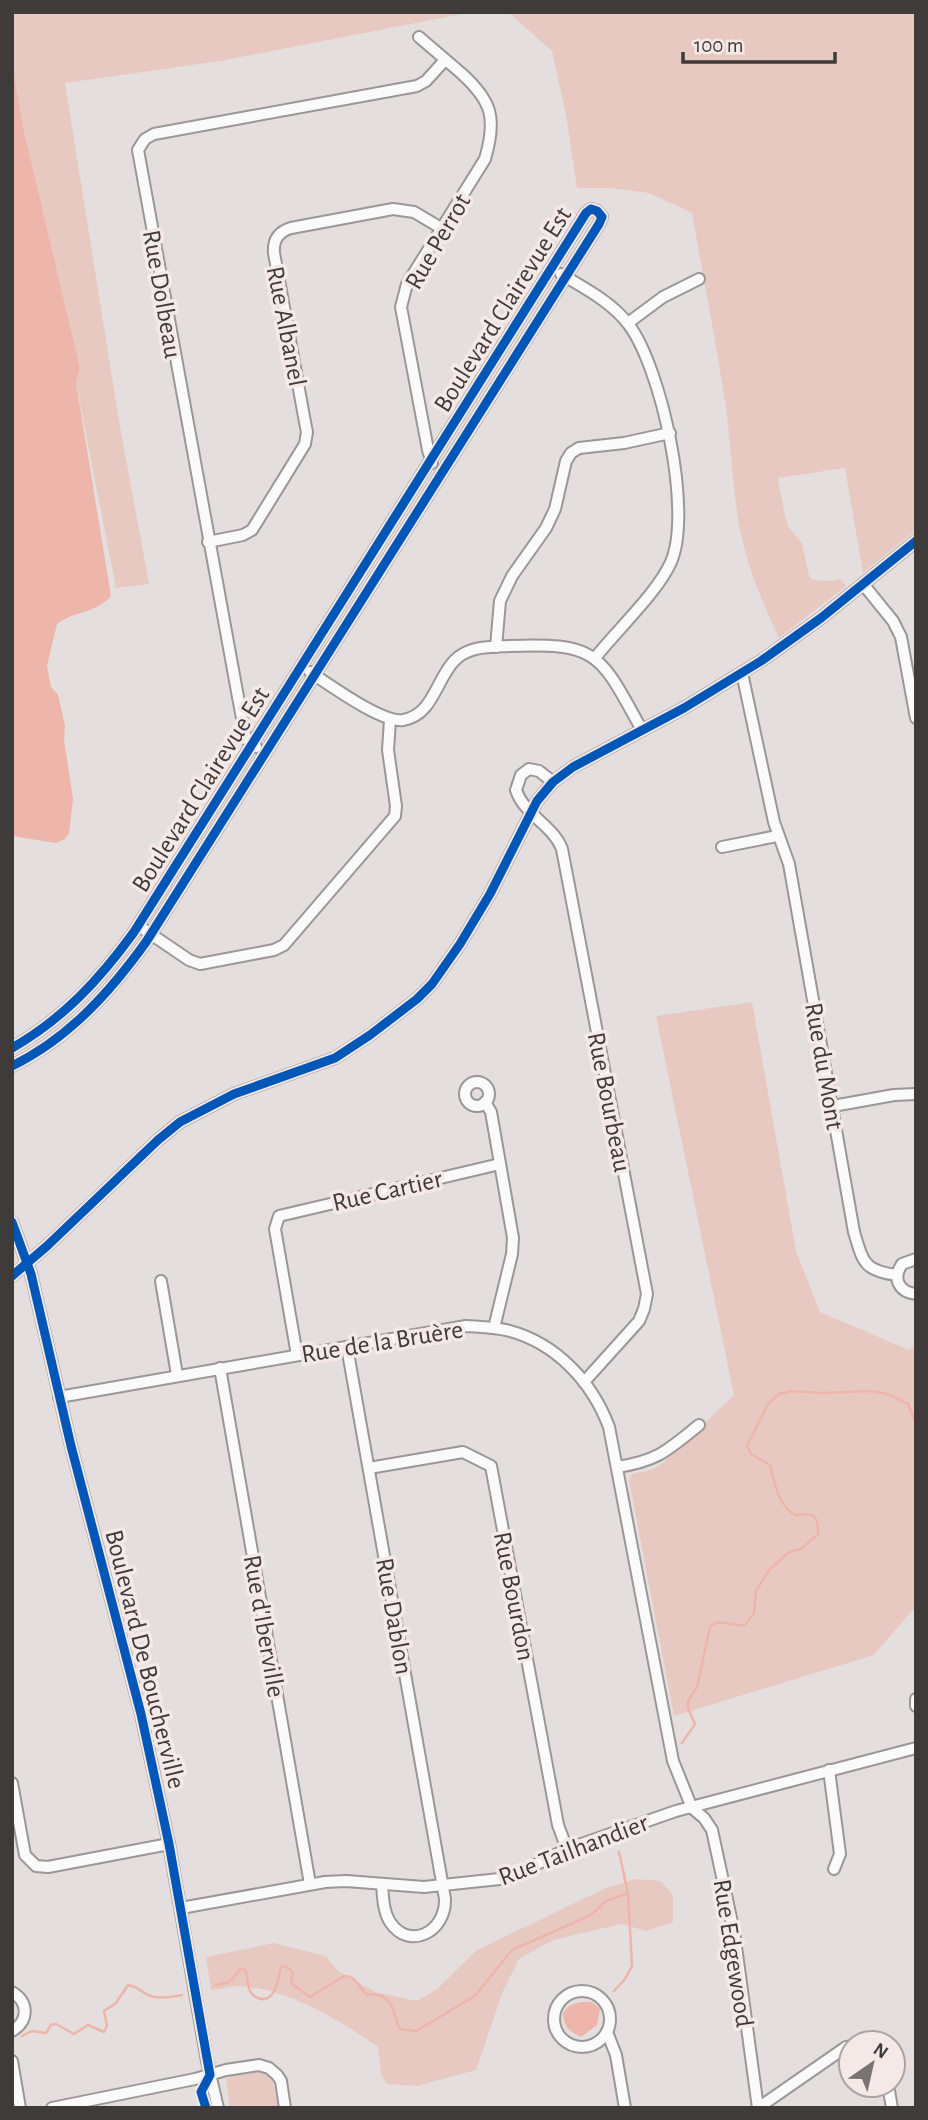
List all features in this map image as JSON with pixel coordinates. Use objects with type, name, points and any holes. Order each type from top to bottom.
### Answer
[{"type":"street","name":"Rue Perrot","points":[[419,37],[479,90],[488,103],[491,118],[491,138],[485,159],[407,284],[401,307],[431,462]]},
{"type":"street","name":"Rue Dolbeau","points":[[253,745],[246,738],[208,542],[138,157],[141,144],[154,134],[417,86],[426,81],[445,60]]},
{"type":"street","name":"Rue Albanel","points":[[208,542],[243,535],[252,530],[306,440],[274,252],[277,236],[291,228],[393,209],[414,212],[442,228]]},
{"type":"street","name":"Boulevard Clairevue Est","points":[[12,1048],[83,995],[108,968],[139,926],[587,211],[597,211],[601,220],[151,934],[116,983],[90,1010],[57,1038],[12,1066]]},
{"type":"street","points":[[552,269],[611,306],[628,323],[640,345],[670,433],[674,454],[677,528],[673,557],[663,575],[594,658]]},
{"type":"street","points":[[628,323],[663,297],[699,279]]},
{"type":"street","points":[[496,647],[500,601],[512,576],[546,528],[555,509],[566,461],[571,453],[583,447],[624,443],[670,433]]},
{"type":"street","points":[[431,462],[443,470]]},
{"type":"street","points":[[12,1276],[180,1122],[234,1094],[335,1058],[417,999],[442,971],[480,912],[540,796],[553,782],[573,767],[742,673],[797,636],[916,541]]},
{"type":"street","points":[[863,584],[893,621],[901,636],[916,718]]},
{"type":"street","points":[[301,667],[390,720],[405,720],[421,712],[452,663],[473,649],[564,645],[582,650],[594,658],[613,679],[642,730]]},
{"type":"street","name":"Rue du Mont","points":[[742,673],[777,836],[789,864],[859,1248],[872,1269],[879,1273],[897,1275],[899,1286],[916,1294]]},
{"type":"street","points":[[139,926],[189,960],[201,964],[277,949],[287,943],[396,816],[397,806],[388,750],[390,720]]},
{"type":"street","points":[[253,745],[265,753]]},
{"type":"street","points":[[531,813],[516,793],[516,785],[521,775],[534,769],[553,782]]},
{"type":"street","name":"Rue Bourbeau","points":[[531,813],[556,836],[564,854],[647,1294],[639,1321],[584,1382]]},
{"type":"street","points":[[722,847],[777,836]]},
{"type":"street","points":[[833,1106],[894,1095],[916,1094]]},
{"type":"street","points":[[485,1102],[491,1112],[513,1243],[494,1328]]},
{"type":"street","name":"Rue Cartier","points":[[297,1355],[275,1231],[277,1220],[287,1214],[500,1164]]},
{"type":"street","name":"Boulevard De Boucherville","points":[[12,1222],[27,1263],[135,1689],[169,1844],[218,2108]]},
{"type":"street","points":[[897,1275],[902,1264],[916,1259]]},
{"type":"street","points":[[161,1282],[177,1375]]},
{"type":"street","name":"Rue de la Bruère","points":[[59,1397],[466,1326],[511,1331],[546,1348],[562,1359],[584,1382],[602,1410],[609,1427],[673,1761],[692,1808]]},
{"type":"street","name":"Rue Dablon","points":[[347,1347],[443,1886],[445,1908],[442,1919],[430,1931],[414,1935],[398,1930],[389,1921],[382,1884]]},
{"type":"street","name":"Rue d'Iberville","points":[[220,1368],[310,1884]]},
{"type":"street","points":[[617,1467],[641,1464],[661,1456],[699,1425]]},
{"type":"street","name":"Rue Bourdon","points":[[369,1468],[463,1452],[491,1466],[558,1825],[567,1849]]},
{"type":"street","points":[[916,1699],[916,1706]]},
{"type":"street","name":"Rue Tailhandier","points":[[181,1908],[310,1884],[346,1881],[424,1887],[509,1878],[567,1849],[631,1825],[916,1748]]},
{"type":"street","points":[[829,1770],[840,1854],[834,1870]]},
{"type":"street","points":[[12,1783],[25,1855],[36,1866],[46,1867],[169,1844]]},
{"type":"street","name":"Rue Edgewood","points":[[692,1808],[704,1818],[712,1830],[734,1932],[758,2108]]},
{"type":"street","points":[[607,2032],[594,2045],[585,2047],[568,2044],[556,2031],[554,2022],[557,2005],[571,1993],[581,1991],[599,1997],[610,2013],[607,2032],[617,2055],[625,2108]]},
{"type":"street","points":[[12,1992],[23,2001],[26,2014],[20,2027],[12,2031]]},
{"type":"street","points":[[758,2108],[837,2053]]},
{"type":"street","points":[[12,2061],[20,2108]]},
{"type":"street","points":[[52,2108],[255,2065],[269,2068],[281,2081],[285,2108]]},
{"type":"shaded area","points":[[12,12],[472,12],[220,61],[65,83],[119,421],[149,584],[116,588],[76,383],[80,368],[23,127],[12,63]]},
{"type":"shaded area","points":[[508,12],[916,12],[916,530],[863,573],[845,468],[778,478],[785,516],[789,528],[802,543],[809,576],[813,580],[840,579],[846,586],[779,638],[754,580],[739,526],[725,401],[692,213],[649,193],[612,188],[577,188],[566,115],[552,51]]},
{"type":"shaded area","points":[[12,63],[23,127],[80,368],[76,383],[111,596],[98,606],[57,624],[47,666],[51,687],[58,695],[65,725],[64,740],[73,799],[69,833],[65,839],[56,843],[12,836]]},
{"type":"shaded area","points":[[752,1002],[796,1251],[820,1312],[909,1350],[916,1346],[916,1606],[874,1655],[674,1716],[629,1480],[632,1474],[662,1464],[734,1395],[656,1016]]},
{"type":"shaded area","points":[[636,1879],[661,1881],[673,1895],[673,1922],[647,1931],[621,1924],[553,1940],[519,1959],[503,1991],[476,2070],[417,2086],[387,2084],[381,2074],[378,2047],[312,2007],[258,1988],[239,1986],[211,1990],[206,1957],[274,1943],[326,1956],[338,1971],[375,1992],[417,2001],[437,1989],[477,1950],[606,1888]]},
{"type":"shaded area","points":[[592,2002],[600,2009],[597,2025],[581,2037],[568,2028],[563,2013],[570,2005]]},
{"type":"shaded area","points":[[259,2072],[272,2081],[278,2108],[230,2108],[226,2079]]},
{"type":"waterway","points":[[682,1743],[695,1724],[688,1701],[697,1687],[710,1627],[721,1622],[745,1625],[754,1613],[756,1591],[769,1570],[789,1552],[801,1549],[818,1534],[817,1522],[813,1516],[795,1515],[784,1505],[770,1465],[751,1454],[747,1446],[768,1404],[779,1394],[791,1391],[871,1391],[888,1394],[908,1404],[916,1424]]},
{"type":"waterway","points":[[216,1985],[229,1982],[241,1969],[245,1969],[251,1992],[258,1998],[269,1998],[281,1967],[285,1966],[293,1972],[291,1983],[310,1997],[348,1976],[366,1994],[378,1995],[388,2001],[400,2029],[416,2031],[475,1996],[512,1950],[591,1915],[606,1901],[628,1893],[619,1852]]},
{"type":"waterway","points":[[614,1991],[632,1966],[628,1893]]},
{"type":"waterway","points":[[22,2036],[32,2031],[46,2033],[51,2025],[56,2024],[74,2034],[88,2025],[104,2032],[107,2026],[104,2011],[116,2003],[128,1985],[157,1997],[182,1995]]},
{"type":"cycle path","points":[[12,1048],[48,1024],[79,997],[108,966],[134,932],[586,213],[591,209],[597,211],[602,217],[599,224],[146,942],[103,996],[70,1028],[33,1055],[12,1066]]},
{"type":"cycle path","points":[[12,1276],[180,1122],[234,1094],[335,1058],[417,999],[432,984],[460,944],[490,894],[537,801],[553,782],[573,767],[684,708],[761,661],[821,618],[916,541]]},
{"type":"cycle path","points":[[12,1222],[31,1274],[71,1446],[141,1714],[169,1844],[210,2075],[201,2092],[206,2108]]}]
